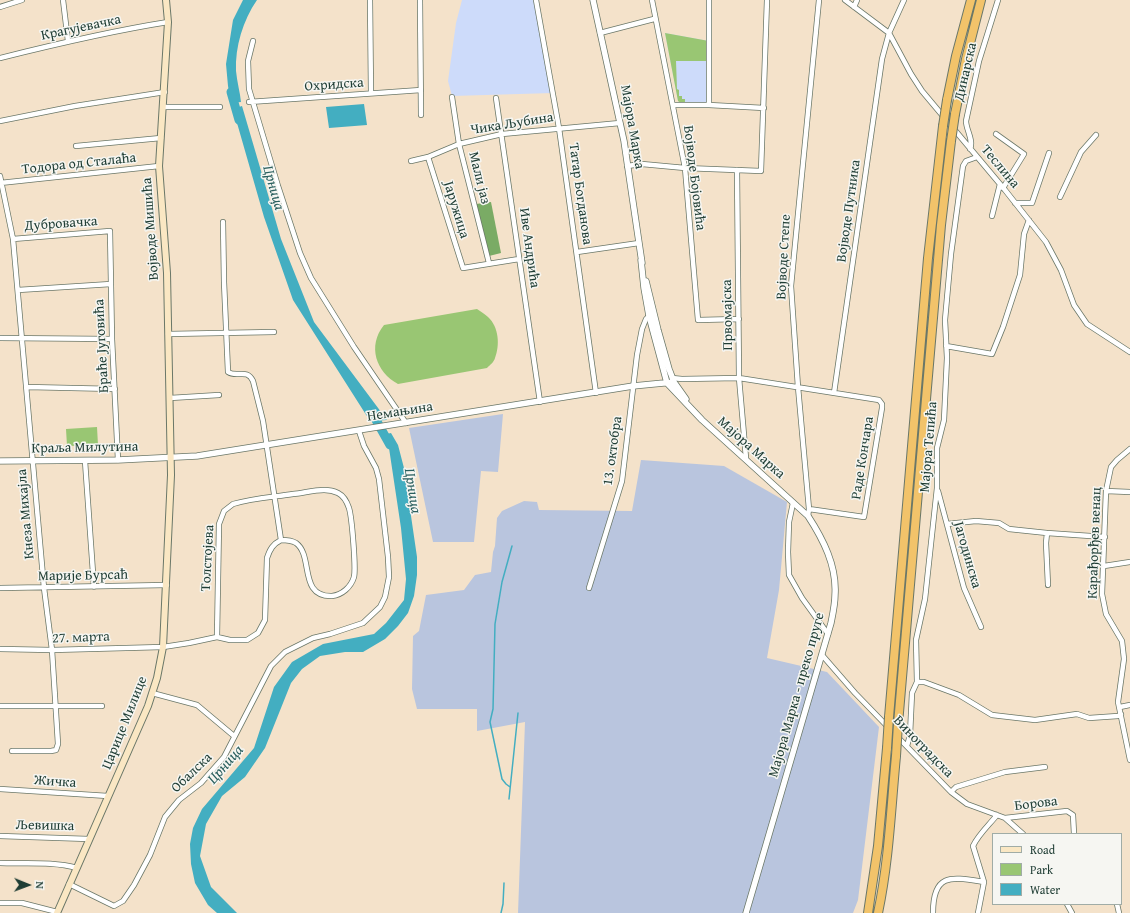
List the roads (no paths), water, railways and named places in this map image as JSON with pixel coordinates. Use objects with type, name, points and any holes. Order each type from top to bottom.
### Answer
[{"type":"highway","points":[[868,913],[878,846],[929,251],[943,126],[957,51],[971,0]]},
{"type":"highway","points":[[878,913],[890,831],[941,225],[955,114],[966,59],[981,0]]},
{"type":"main road","name":"Војводе Мишића","points":[[166,0],[168,22],[165,92],[159,166],[167,273],[171,458]]},
{"type":"main road","name":"Царице Милице","points":[[57,913],[140,724],[152,693],[163,647],[167,585],[171,458]]},
{"type":"street","points":[[0,7],[22,0]]},
{"type":"street","points":[[63,0],[68,41]]},
{"type":"street","name":"Охридска","points":[[251,102],[371,93],[370,0]]},
{"type":"street","points":[[420,0],[421,115]]},
{"type":"street","name":"Татар Богданова","points":[[536,0],[559,128],[578,252],[596,393]]},
{"type":"street","name":"Мајора Марка","points":[[593,0],[628,166],[649,316],[670,380],[702,420],[746,458],[784,494]]},
{"type":"street","name":"Војводе Бојовића","points":[[652,0],[654,18],[685,168],[698,320],[739,319]]},
{"type":"street","points":[[709,0],[709,105]]},
{"type":"street","points":[[628,166],[642,164],[685,168],[761,171],[767,0]]},
{"type":"street","name":"Војводе Степе","points":[[808,516],[809,509],[798,387],[792,278],[819,0]]},
{"type":"street","name":"Теслина","points":[[845,0],[889,33],[918,86],[1002,186],[1046,242],[1061,270],[1074,305],[1087,324],[1130,352]]},
{"type":"street","points":[[854,7],[857,0]]},
{"type":"street","name":"Војводе Путника","points":[[834,393],[882,59],[889,33],[904,0]]},
{"type":"street","name":"Динарска","points":[[970,149],[972,143],[966,121],[979,61],[998,0]]},
{"type":"street","points":[[600,33],[654,18]]},
{"type":"street","name":"Крагујевачка","points":[[0,58],[68,41],[168,22]]},
{"type":"street","points":[[253,41],[248,60],[251,102],[300,253],[311,278],[403,424]]},
{"type":"street","points":[[371,93],[421,90]]},
{"type":"street","points":[[0,120],[75,106],[165,92]]},
{"type":"street","name":"Мали јаз","points":[[452,97],[459,144],[489,263]]},
{"type":"street","name":"Иве Андрића","points":[[496,98],[540,402]]},
{"type":"street","points":[[672,105],[709,105],[764,108]]},
{"type":"street","points":[[164,107],[220,107]]},
{"type":"street","name":"Чика Љубина","points":[[411,161],[428,157],[459,144],[502,134],[620,123]]},
{"type":"street","points":[[992,216],[1002,186],[1024,154],[996,134]]},
{"type":"street","points":[[1060,197],[1081,152],[1096,136]]},
{"type":"street","points":[[76,146],[161,138]]},
{"type":"street","points":[[1015,203],[1032,203],[1049,153]]},
{"type":"street","name":"Јаружица","points":[[428,157],[462,266],[465,268],[489,263]]},
{"type":"street","name":"Мајора Тепића","points":[[907,746],[910,735],[912,693],[917,682],[916,640],[925,599],[937,488],[937,448],[944,420],[946,346],[945,320],[950,261],[963,166],[966,161],[977,157]]},
{"type":"street","name":"Тодора од Сталаћа","points":[[1,183],[159,166]]},
{"type":"street","name":"Првомајска","points":[[737,170],[739,378],[746,458]]},
{"type":"street","name":"Кнеза Михајла","points":[[0,176],[13,239],[44,588],[52,650],[58,744],[56,750],[51,751],[12,751]]},
{"type":"street","points":[[946,346],[992,354],[1020,275],[1024,234],[1028,220]]},
{"type":"street","points":[[217,637],[230,640],[246,640],[258,633],[262,627],[265,620],[267,558],[274,544],[281,540],[267,444],[254,380],[248,374],[230,374],[228,372],[223,222]]},
{"type":"street","name":"Дубровачка","points":[[13,239],[110,231]]},
{"type":"street","name":"Браће Југовића","points":[[110,231],[112,339],[118,460]]},
{"type":"street","points":[[578,252],[639,243]]},
{"type":"street","points":[[489,263],[519,258]]},
{"type":"street","name":"Мајора Марка","points":[[641,260],[670,380]]},
{"type":"street","points":[[18,290],[111,284]]},
{"type":"street","name":"13. октобра","points":[[589,588],[622,481],[633,386],[642,329],[646,319],[649,316]]},
{"type":"street","points":[[168,334],[274,332]]},
{"type":"street","points":[[0,338],[112,339]]},
{"type":"street","name":"Раде Кончара","points":[[670,380],[739,378],[879,400],[882,404],[864,517],[809,509]]},
{"type":"street","name":"Немањина","points":[[171,458],[197,456],[403,424],[670,380]]},
{"type":"street","points":[[27,388],[115,389]]},
{"type":"street","points":[[170,398],[219,395]]},
{"type":"street","name":"Обалска","points":[[69,884],[114,906],[123,901],[150,855],[165,817],[179,800],[202,783],[224,757],[271,666],[285,652],[313,638],[363,623],[380,607],[388,587],[388,570],[379,479],[376,468],[364,446],[361,430]]},
{"type":"street","name":"Карађорђев венац","points":[[1130,449],[1117,460],[1112,467],[1106,491],[1102,594],[1106,614],[1122,641],[1124,660],[1118,702],[1130,760]]},
{"type":"street","name":"Краља Милутина","points":[[0,461],[85,461],[171,458]]},
{"type":"street","points":[[85,461],[94,587]]},
{"type":"street","name":"Јагодинска","points":[[937,488],[964,588],[981,627]]},
{"type":"street","name":"Толстојева","points":[[217,637],[219,524],[221,516],[228,507],[233,504],[324,490],[340,494],[349,506],[354,566],[354,577],[351,584],[342,593],[337,595],[323,595],[316,591],[307,575],[302,550],[290,540],[281,540]]},
{"type":"street","points":[[1106,491],[1130,492]]},
{"type":"street","name":"Мајора Марка - преко пруге","points":[[746,913],[828,634],[836,593],[833,570],[817,529],[808,516],[784,494]]},
{"type":"street","points":[[793,503],[789,522],[789,575],[802,598],[828,634]]},
{"type":"street","points":[[947,524],[970,520],[998,523],[1009,529],[1105,537]]},
{"type":"street","points":[[1047,533],[1048,585]]},
{"type":"street","points":[[1104,566],[1130,562]]},
{"type":"street","name":"Марије Бурсаћ","points":[[0,588],[167,585]]},
{"type":"street","name":"27. марта","points":[[0,649],[52,650],[163,647],[217,637]]},
{"type":"street","name":"Виноградска","points":[[822,655],[855,693],[951,792],[967,804],[1005,818],[1022,833]]},
{"type":"street","points":[[917,682],[924,682],[959,695],[992,715],[1035,720],[1077,714],[1088,718],[1118,716],[1121,714]]},
{"type":"street","points":[[152,693],[197,705],[234,736]]},
{"type":"street","points":[[1120,707],[1130,705]]},
{"type":"street","points":[[0,706],[102,706]]},
{"type":"street","points":[[951,792],[956,787],[1005,772],[1045,767]]},
{"type":"street","name":"Жичка","points":[[0,789],[108,796]]},
{"type":"street","name":"Борова","points":[[1005,818],[1067,811],[1073,815],[1074,833]]},
{"type":"street","points":[[978,913],[984,882],[973,846],[976,840],[997,815]]},
{"type":"street","name":"Љевишка","points":[[0,836],[90,838]]},
{"type":"street","points":[[0,863],[67,865],[77,868]]},
{"type":"street","points":[[933,913],[936,890],[948,879],[960,878],[984,882]]},
{"type":"street","points":[[0,903],[24,904],[57,913]]},
{"type":"water","points":[[243,0],[257,0],[244,25],[237,53],[236,71],[241,102],[231,103],[226,64],[233,20]]},
{"type":"water","points":[[364,104],[367,125],[329,128],[326,107]]},
{"type":"water","points":[[242,106],[281,239],[314,322],[387,420],[370,421],[293,300],[264,217],[233,109]]},
{"type":"water","points":[[391,433],[398,445],[404,468],[417,557],[417,575],[414,596],[408,613],[385,639],[363,652],[345,652],[320,656],[302,669],[291,683],[265,748],[245,777],[222,796],[206,824],[200,856],[211,887],[237,913],[217,913],[208,905],[195,883],[191,864],[190,844],[193,828],[202,809],[254,748],[274,687],[292,662],[323,644],[374,634],[386,623],[404,600],[406,579],[401,528],[389,448],[382,435]]},
{"type":"waterway","name":"Црница","points":[[231,92],[239,120]]},
{"type":"waterway","name":"Црница","points":[[371,411],[390,445]]},
{"type":"waterway","points":[[510,787],[502,779],[490,722],[493,709],[495,624],[502,582],[512,546]]},
{"type":"waterway","points":[[509,799],[518,713]]},
{"type":"waterway","points":[[501,913],[504,883]]}]
